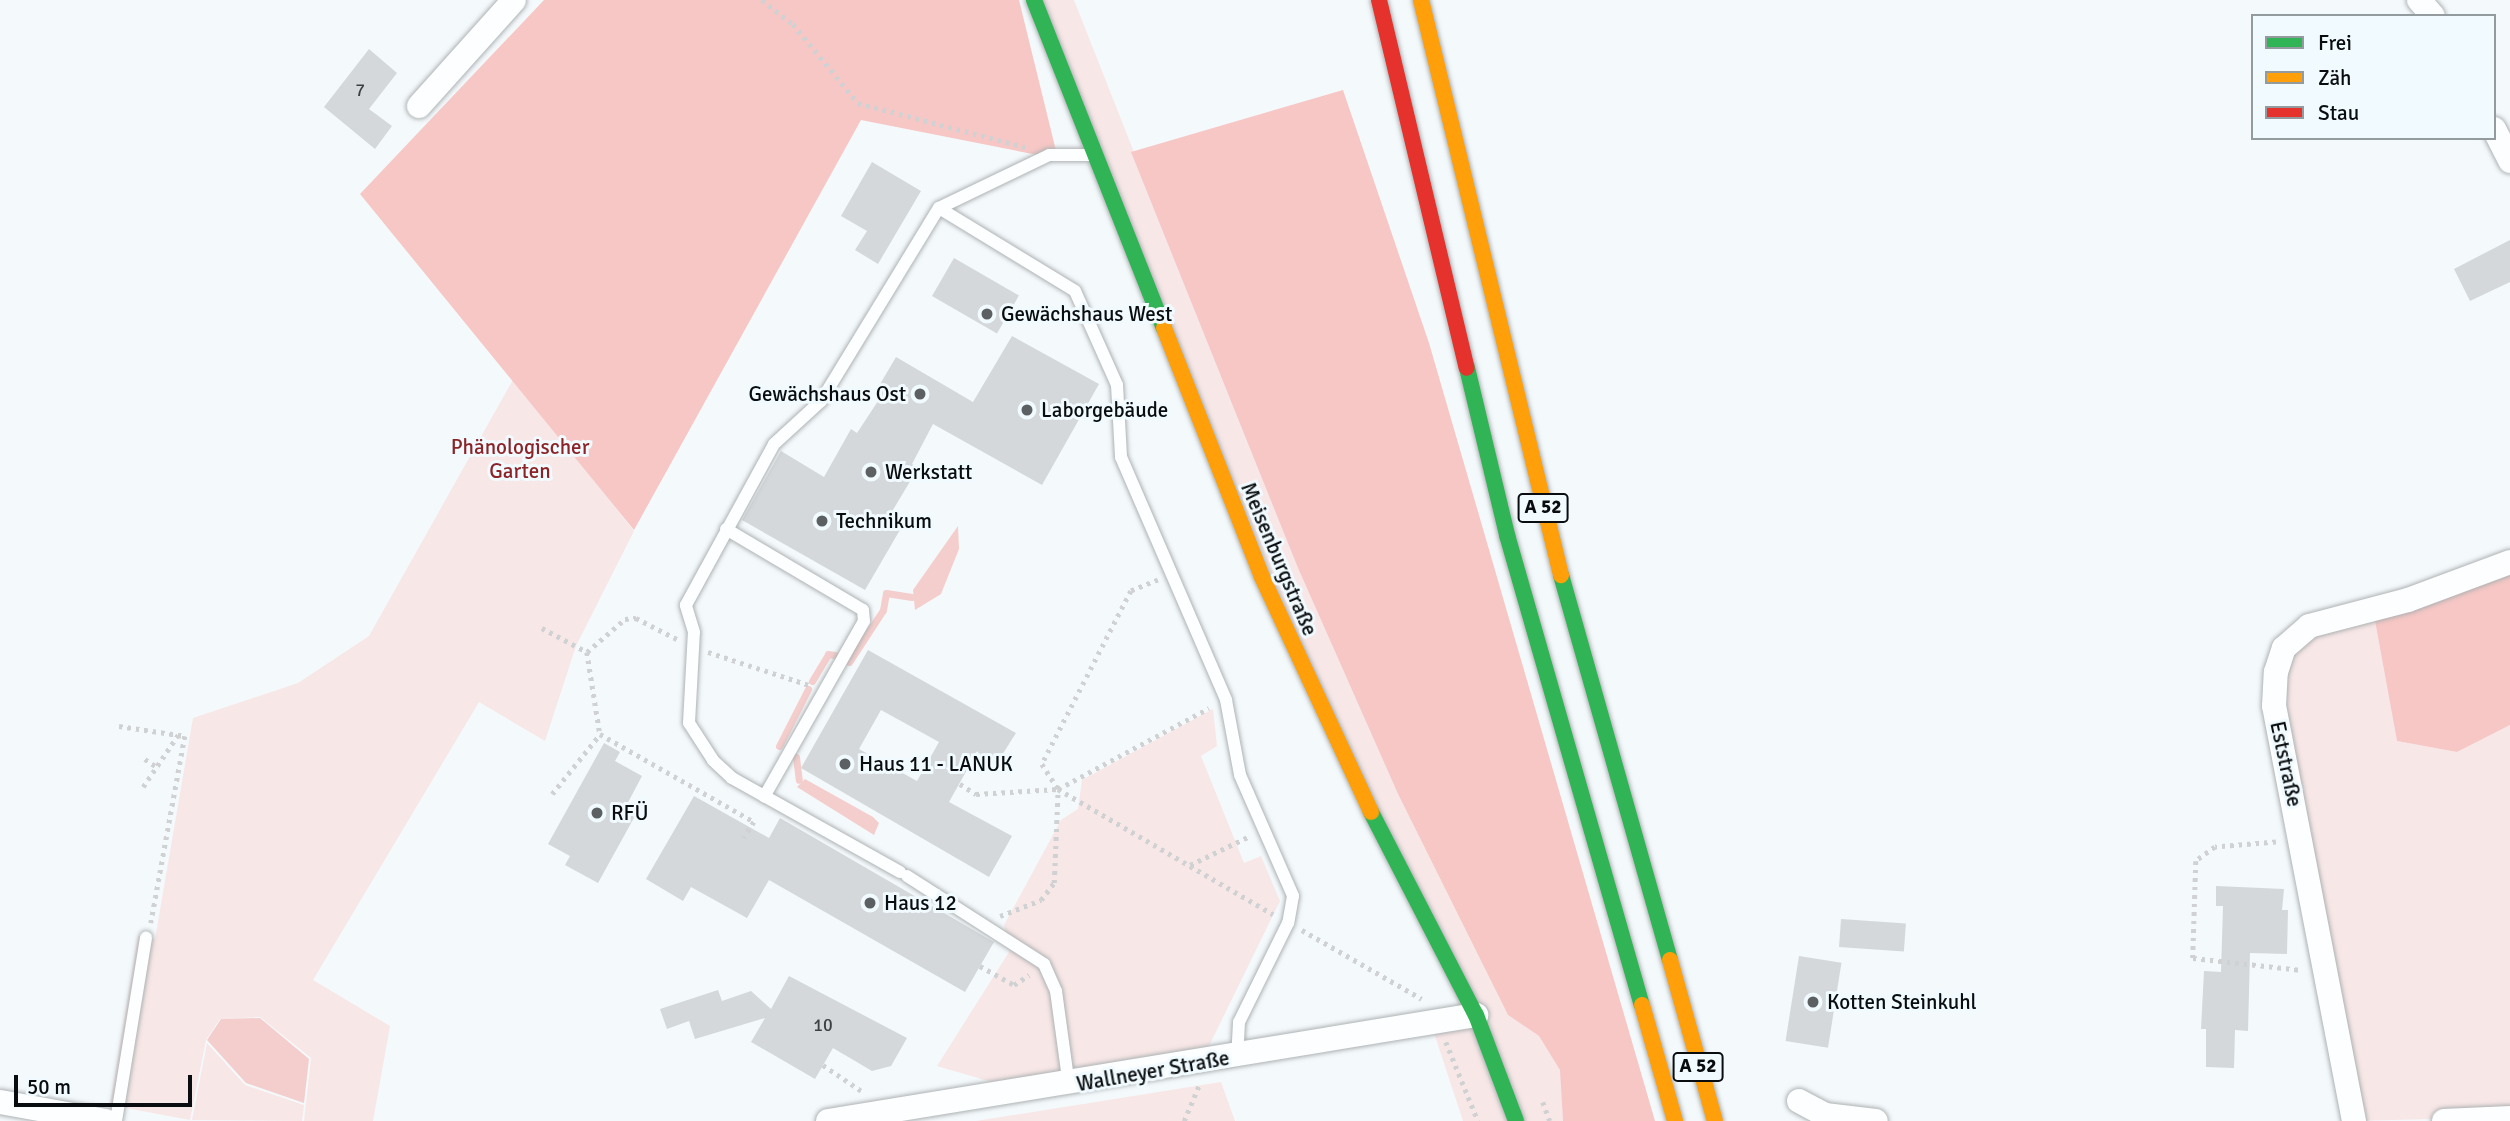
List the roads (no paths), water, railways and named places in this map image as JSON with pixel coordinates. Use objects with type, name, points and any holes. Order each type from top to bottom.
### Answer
[{"type":"main road","name":"Meisenburgstraße","points":[[1034,0],[1092,155],[1273,602],[1338,748],[1476,1015],[1516,1121]]},
{"type":"main road","name":"A 52","points":[[1379,0],[1507,535],[1675,1121]]},
{"type":"main road","name":"A 52","points":[[1421,0],[1551,537],[1715,1121]]},
{"type":"street","points":[[419,106],[514,0]]},
{"type":"street","points":[[2419,0],[2430,14]]},
{"type":"street","points":[[2496,134],[2510,161]]},
{"type":"street","name":"Eststraße","points":[[2354,1121],[2274,706],[2284,648],[2309,626],[2408,600],[2510,562]]},
{"type":"street","name":"Wallneyer Straße","points":[[828,1121],[1069,1086],[1237,1056],[1434,1008],[1476,1015]]},
{"type":"street","points":[[0,1101],[106,1121]]},
{"type":"street","points":[[1800,1101],[1825,1115],[1876,1121]]},
{"type":"street","points":[[2444,1121],[2510,1118]]},
{"type":"lane","points":[[1069,1086],[1056,991],[1044,964],[903,874],[764,796],[713,760],[689,723],[692,646],[686,605],[774,444],[821,401],[939,208],[1049,155],[1092,155]]},
{"type":"lane","points":[[939,208],[1075,291],[1117,385],[1121,457],[1175,573],[1226,699],[1240,775],[1293,896],[1288,923],[1238,1022],[1237,1056]]},
{"type":"lane","points":[[726,528],[863,610],[864,621],[764,796]]},
{"type":"lane","points":[[116,1121],[146,937]]},
{"type":"waterway","points":[[849,662],[883,610],[886,593],[912,597]]},
{"type":"waterway","points":[[812,681],[828,654],[835,655]]},
{"type":"waterway","points":[[779,746],[808,689]]},
{"type":"waterway","points":[[796,757],[799,780]]},
{"type":"place","name":"Gewächshaus West","points":[[987,314]]},
{"type":"place","name":"Gewächshaus Ost","points":[[920,394]]},
{"type":"place","name":"Laborgebäude","points":[[1027,410]]},
{"type":"place","name":"Werkstatt","points":[[871,472]]},
{"type":"place","name":"Technikum","points":[[822,521]]},
{"type":"place","name":"Haus 11 - LANUK","points":[[845,764]]},
{"type":"place","name":"RFÜ","points":[[597,813]]},
{"type":"place","name":"Haus 12","points":[[870,903]]},
{"type":"place","name":"Kotten Steinkuhl","points":[[1813,1002]]},
{"type":"park label","name":"Phänologischer Garten","points":[[520,459]]}]
